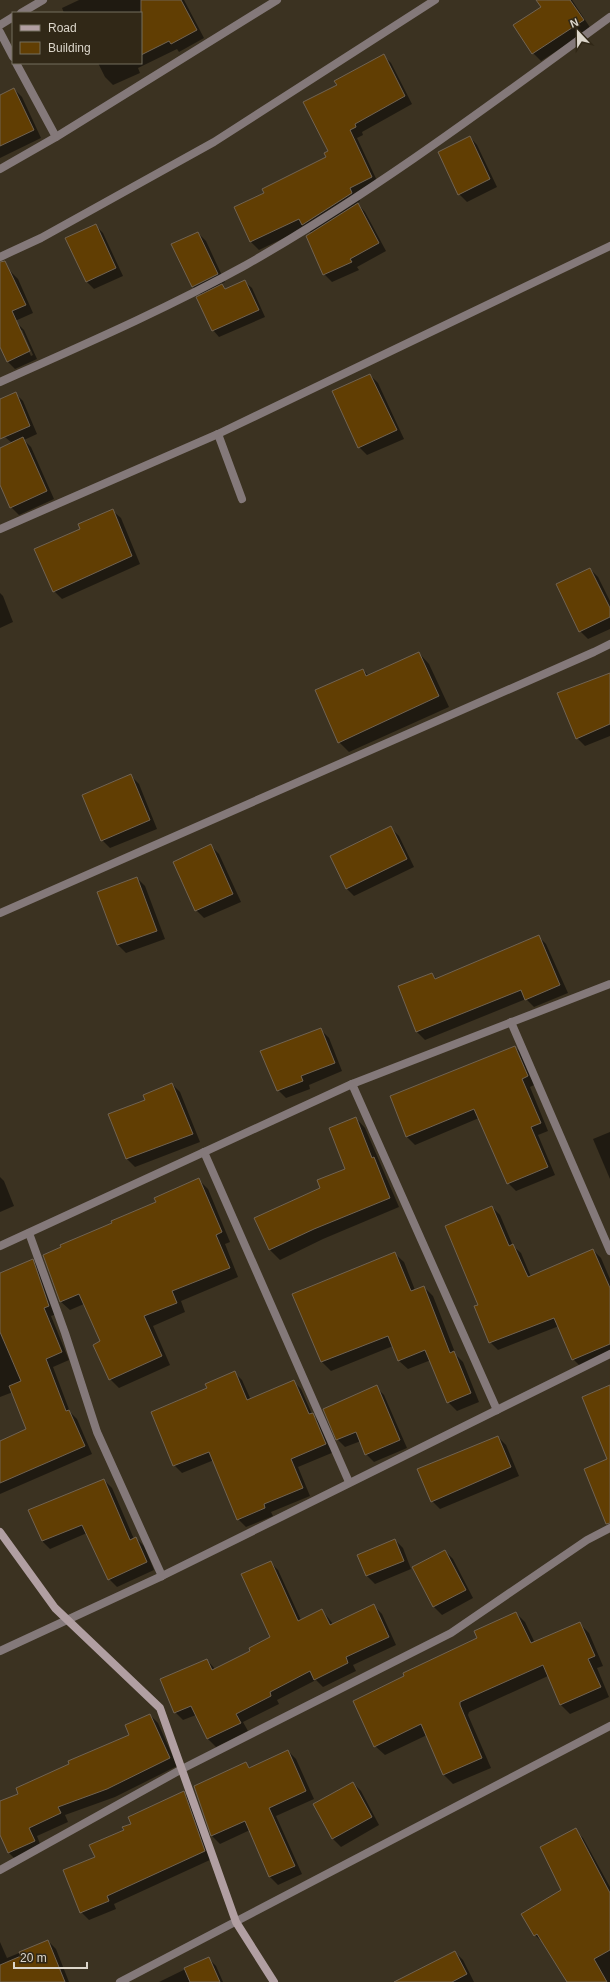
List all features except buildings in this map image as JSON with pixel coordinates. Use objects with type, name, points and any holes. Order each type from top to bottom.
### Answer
[{"type":"street","points":[[23,12],[43,0]]},
{"type":"street","points":[[0,169],[56,137],[277,0]]},
{"type":"street","points":[[0,257],[41,238],[214,142],[435,0]]},
{"type":"street","points":[[0,382],[157,311],[246,265],[396,172],[610,17]]},
{"type":"street","points":[[0,25],[12,18]]},
{"type":"street","points":[[0,32],[12,54]]},
{"type":"street","points":[[17,64],[56,137]]},
{"type":"street","points":[[0,529],[218,434],[610,246]]},
{"type":"street","points":[[218,434],[242,499]]},
{"type":"street","points":[[0,913],[587,656],[610,644]]},
{"type":"street","points":[[0,1246],[352,1084],[610,984]]},
{"type":"street","points":[[510,1022],[610,1251]]},
{"type":"street","points":[[352,1084],[497,1410]]},
{"type":"street","points":[[204,1152],[349,1482]]},
{"type":"street","points":[[29,1233],[65,1333],[96,1432],[162,1576]]},
{"type":"street","points":[[0,1652],[162,1576],[610,1354]]},
{"type":"street","points":[[0,1870],[182,1769],[451,1633],[587,1540],[610,1528]]},
{"type":"street","points":[[0,1532],[54,1608],[160,1708],[236,1922],[273,1982]]},
{"type":"street","points":[[120,1982],[610,1726]]}]
